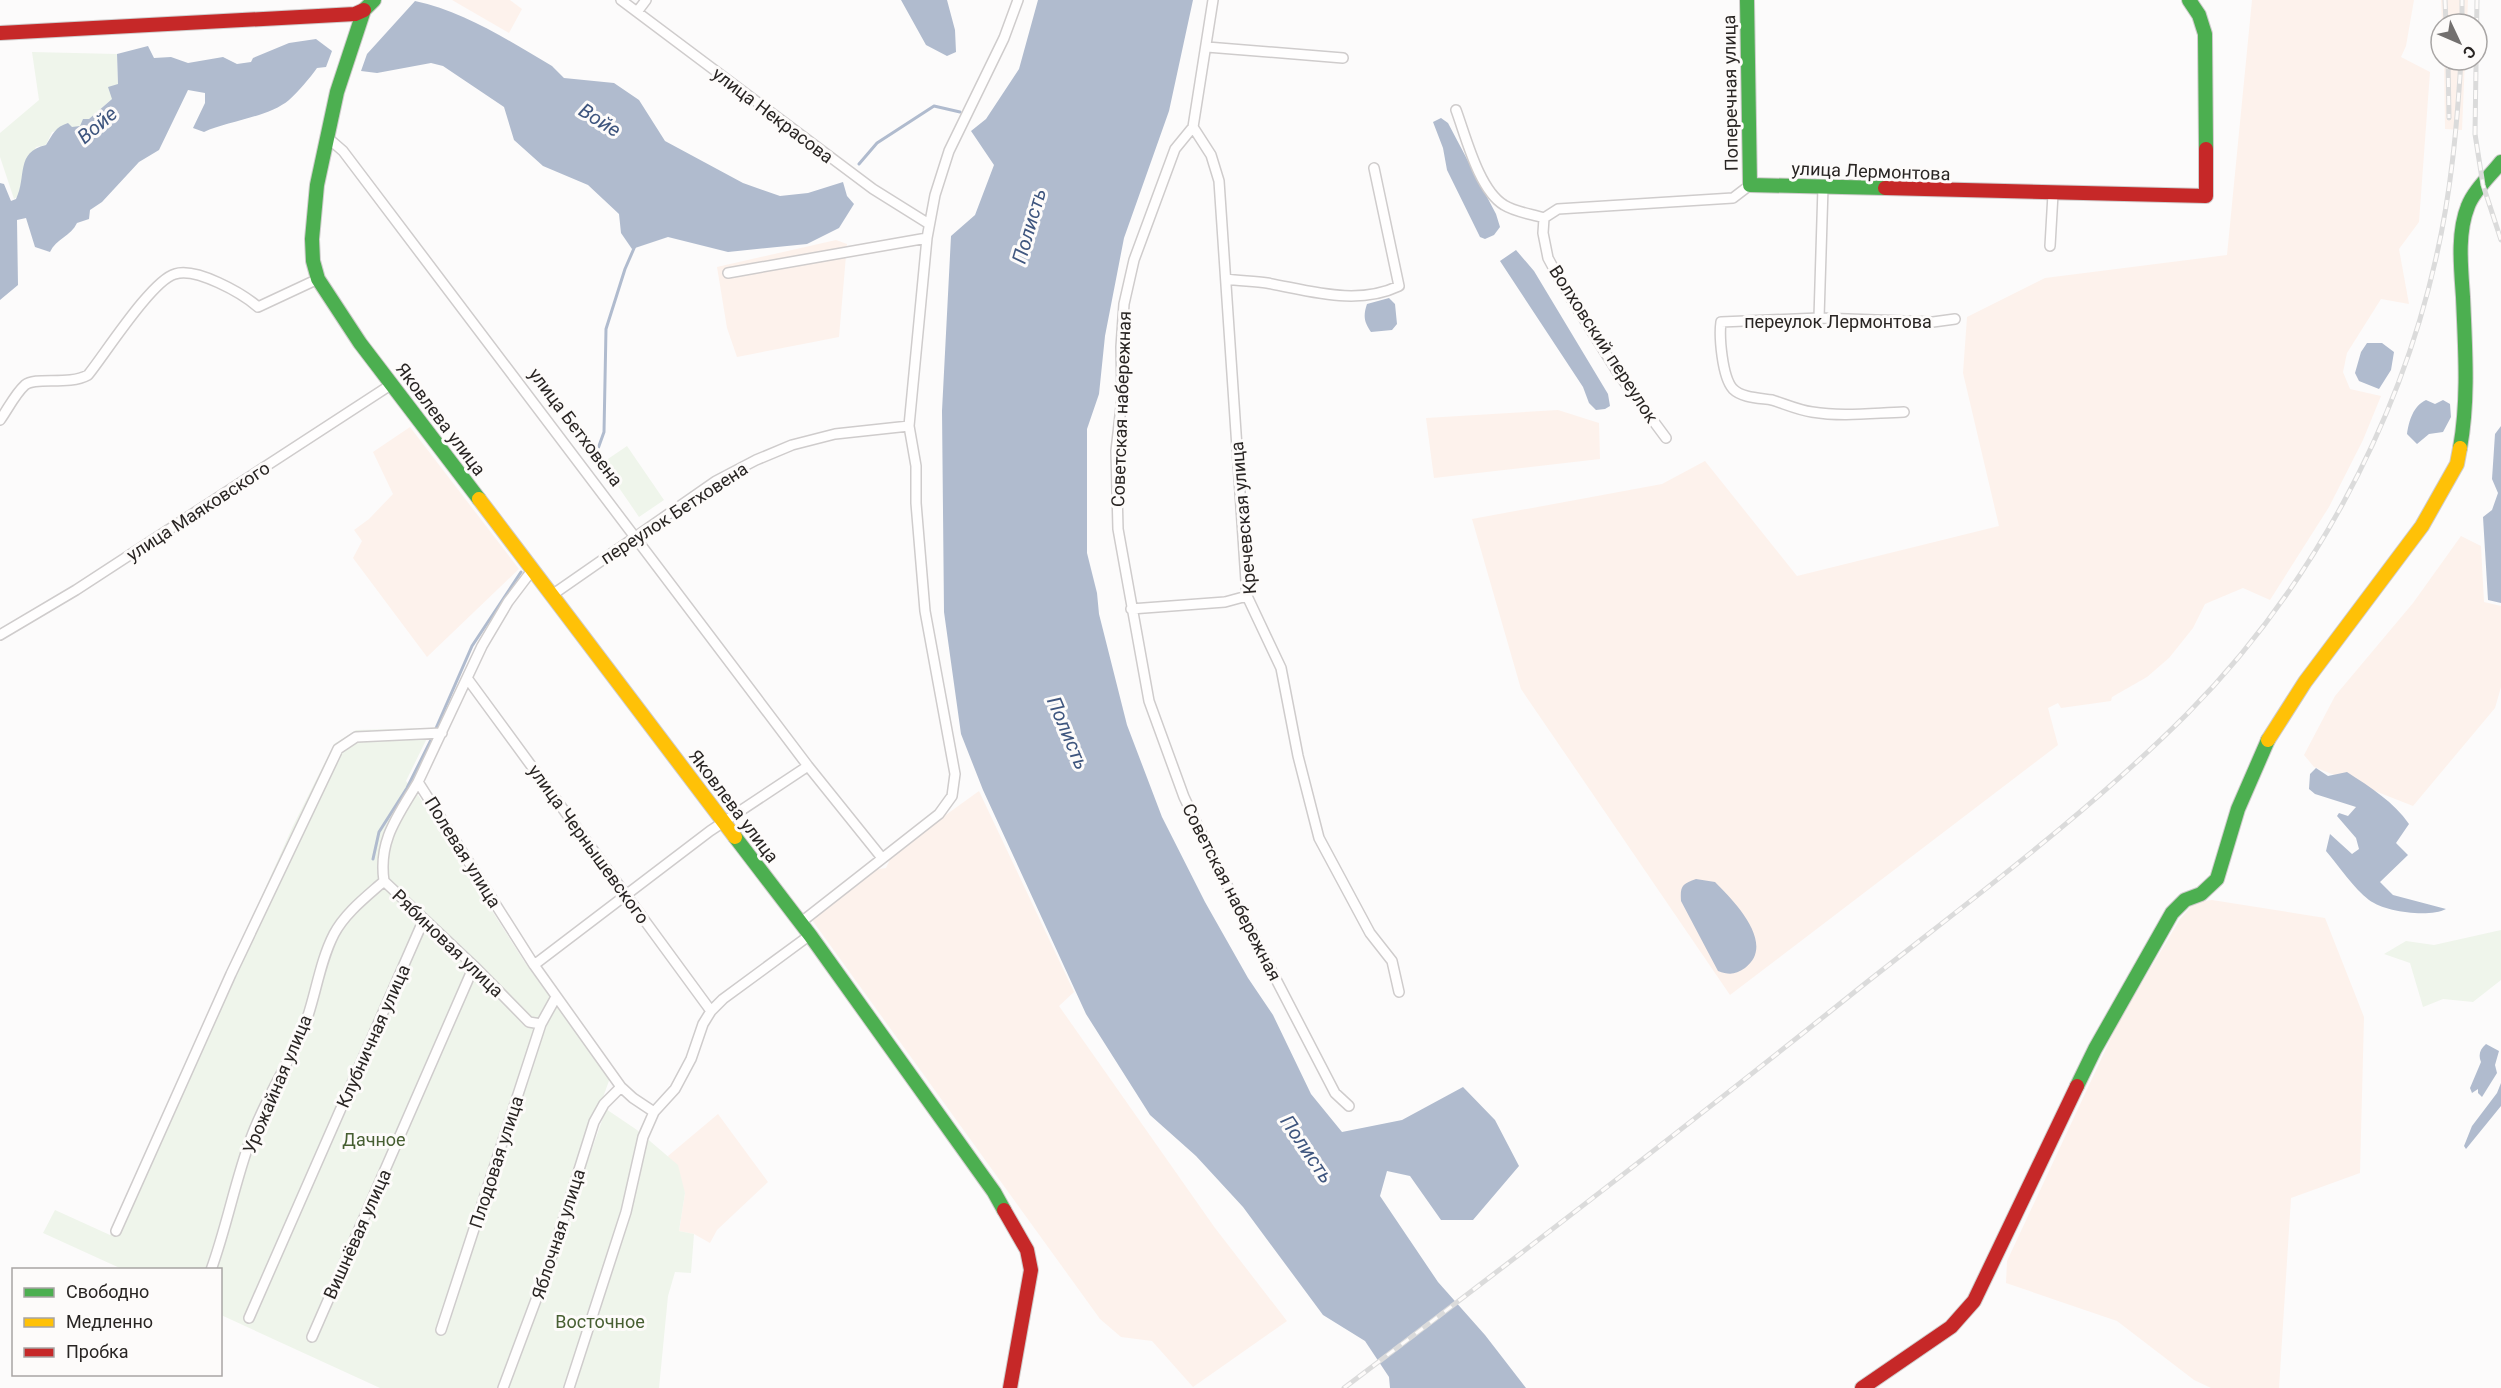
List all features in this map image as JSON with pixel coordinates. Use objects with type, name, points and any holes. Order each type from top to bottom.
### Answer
[{"type":"street","name":"улица Некрасова","points":[[621,0],[873,189],[929,224]]},
{"type":"street","points":[[637,12],[646,0]]},
{"type":"street","points":[[800,923],[939,814],[952,796],[955,774],[924,611],[916,503],[916,466],[909,426],[929,224],[949,151],[1004,38],[1018,0]]},
{"type":"street","name":"Советская набережная","points":[[1213,0],[1193,127],[1175,149],[1134,260],[1124,304],[1121,347],[1122,398],[1116,451],[1119,529],[1131,609],[1149,701],[1184,797],[1214,860],[1335,1093],[1349,1106]]},
{"type":"street","name":"Поперечная улица","points":[[1747,0],[1750,185]]},
{"type":"street","name":"улица Лермонтова","points":[[1544,218],[1558,208],[1733,198],[1750,185],[2054,194],[2206,195],[2205,34],[2199,15],[2189,0]]},
{"type":"street","points":[[0,33],[355,14],[369,5]]},
{"type":"street","points":[[328,138],[342,74],[369,5]]},
{"type":"street","points":[[1207,47],[1343,58]]},
{"type":"street","points":[[1456,111],[1477,166],[1492,194],[1504,205],[1544,218]]},
{"type":"street","name":"Кречевская улица","points":[[1193,127],[1211,155],[1219,181],[1247,596],[1281,668],[1298,756],[1319,838],[1370,933],[1392,961],[1399,992]]},
{"type":"street","name":"Яковлева улица","points":[[328,138],[313,214],[313,261],[318,279],[360,343],[810,935],[994,1192],[1027,1250],[1031,1270],[1030,1286],[1010,1388]]},
{"type":"street","name":"улица Бетховена","points":[[328,138],[343,151],[808,766],[882,858]]},
{"type":"street","points":[[1862,1388],[1951,1327],[1974,1301],[2095,1049],[2155,941],[2172,913],[2186,900],[2201,894],[2217,879],[2238,809],[2271,734],[2305,682],[2391,569],[2441,495],[2457,464],[2462,437],[2466,378],[2462,281],[2462,239],[2465,213],[2469,202],[2501,162]]},
{"type":"street","points":[[1226,279],[1354,297],[1383,294],[1399,286],[1374,168]]},
{"type":"street","points":[[1819,318],[1823,187]]},
{"type":"street","points":[[2050,246],[2054,194]]},
{"type":"street","name":"Волховский переулок","points":[[1544,218],[1543,233],[1548,258],[1562,284],[1620,376],[1666,438]]},
{"type":"street","points":[[728,273],[927,238]]},
{"type":"street","points":[[0,420],[26,385],[34,381],[78,381],[88,375],[157,285],[173,274],[190,272],[244,295],[258,307],[318,279]]},
{"type":"street","name":"переулок Лермонтова","points":[[1904,412],[1834,414],[1810,412],[1733,390],[1727,379],[1719,333],[1721,322],[1819,318],[1933,322],[1955,319]]},
{"type":"street","name":"улица Маяковского","points":[[0,634],[76,590],[392,384]]},
{"type":"street","name":"переулок Бетховена","points":[[552,595],[635,535],[716,481],[774,452],[835,434],[909,426]]},
{"type":"street","name":"Полевая улица","points":[[532,569],[508,602],[482,646],[418,782],[556,997],[621,1087],[654,1112]]},
{"type":"street","points":[[1131,609],[1225,602],[1247,596]]},
{"type":"street","name":"улица Чернышевского","points":[[467,678],[711,1011]]},
{"type":"street","points":[[116,1231],[231,974],[338,749],[356,737],[442,733]]},
{"type":"street","points":[[534,965],[724,824],[808,766]]},
{"type":"street","name":"Рябиновая улица","points":[[418,782],[389,832],[382,854],[384,881],[474,966],[529,1022],[541,1024]]},
{"type":"street","name":"Урожайная улица","points":[[211,1268],[224,1235],[234,1191],[251,1137],[302,1033],[334,935],[350,914],[384,881]]},
{"type":"street","name":"Клубничная улица","points":[[249,1318],[424,919]]},
{"type":"street","points":[[569,1388],[626,1212],[643,1137],[654,1112],[675,1089],[691,1059],[703,1024],[711,1011],[723,999],[810,935]]},
{"type":"street","name":"Вишнёвая улица","points":[[312,1337],[474,966]]},
{"type":"street","name":"Плодовая улица","points":[[441,1330],[541,1024],[556,997]]},
{"type":"street","name":"Яблочная улица","points":[[503,1388],[549,1265],[594,1122],[604,1104],[621,1087]]},
{"type":"shaded area","points":[[452,0],[510,0],[522,9],[509,33]]},
{"type":"shaded area","points":[[2252,0],[2414,0],[2406,46],[2401,57],[2430,72],[2419,222],[2399,249],[2409,304],[2381,299],[2347,353],[2343,372],[2350,389],[2381,396],[2363,440],[2329,507],[2270,600],[2243,588],[2205,604],[2193,628],[2169,658],[2147,677],[2112,697],[2111,701],[2061,708],[2058,703],[2048,708],[2058,745],[1730,995],[1521,689],[1472,519],[1662,484],[1705,461],[1797,576],[1999,526],[1963,373],[1967,317],[2045,278],[2227,255]]},
{"type":"shaded area","points":[[2441,0],[2468,0],[2468,12],[2442,12]]},
{"type":"shaded area","points":[[2444,72],[2464,72],[2462,130],[2445,129]]},
{"type":"shaded area","points":[[836,240],[847,244],[839,337],[737,357],[727,328],[717,267]]},
{"type":"shaded area","points":[[1558,410],[1599,423],[1600,459],[1434,478],[1426,418]]},
{"type":"shaded area","points":[[410,427],[519,569],[427,657],[353,558],[362,541],[354,530],[369,519],[393,494],[373,452]]},
{"type":"shaded area","points":[[2461,536],[2481,546],[2484,602],[2501,606],[2501,687],[2495,708],[2413,806],[2314,767],[2304,755],[2335,696],[2413,603]]},
{"type":"shaded area","points":[[979,791],[1074,992],[1059,1006],[1215,1228],[1287,1321],[1193,1387],[1152,1341],[1121,1337],[1100,1319],[812,920],[873,870],[886,868],[893,853]]},
{"type":"shaded area","points":[[2212,900],[2325,918],[2364,1017],[2360,1173],[2291,1198],[2279,1388],[2211,1388],[2194,1380],[2117,1321],[2006,1283],[2007,1261],[2118,1023],[2180,919],[2195,902]]},
{"type":"shaded area","points":[[718,1114],[768,1182],[717,1230],[710,1243],[694,1234],[679,1231],[685,1193],[668,1156]]},
{"type":"green space","points":[[32,52],[117,54],[118,84],[113,98],[81,126],[52,132],[46,145],[36,147],[18,196],[14,199],[0,157],[0,133],[39,100]]},
{"type":"green space","points":[[627,446],[664,500],[639,517],[602,463]]},
{"type":"green space","name":"Дачное","points":[[432,728],[406,781],[418,795],[524,961],[610,1078],[498,1388],[380,1388],[222,1315],[222,1268],[120,1268],[43,1233],[55,1210],[110,1235],[293,826],[334,744],[356,730]]},
{"type":"green space","points":[[2501,930],[2501,980],[2473,1002],[2443,999],[2423,1007],[2410,963],[2384,954],[2406,941],[2434,945]]},
{"type":"green space","name":"Восточное","points":[[606,1109],[637,1130],[678,1165],[685,1193],[679,1231],[694,1234],[691,1273],[675,1272],[668,1296],[659,1388],[508,1388]]},
{"type":"water","points":[[901,0],[947,0],[955,30],[956,52],[947,56],[926,45]]},
{"type":"water","name":"Полисть","points":[[1038,0],[1193,0],[1169,111],[1124,238],[1105,336],[1099,394],[1087,429],[1087,553],[1097,593],[1099,614],[1127,725],[1162,817],[1205,902],[1248,978],[1273,1015],[1311,1094],[1342,1132],[1402,1120],[1463,1087],[1495,1120],[1519,1166],[1473,1220],[1441,1220],[1410,1176],[1387,1171],[1380,1196],[1438,1282],[1485,1335],[1526,1388],[1390,1388],[1389,1377],[1365,1341],[1323,1315],[1243,1207],[1196,1156],[1150,1115],[1086,1014],[983,790],[961,734],[944,612],[942,411],[951,236],[975,215],[994,165],[971,131],[986,119],[1019,69]]},
{"type":"water","points":[[415,1],[469,19],[552,66],[564,78],[614,83],[639,100],[665,141],[743,183],[780,196],[808,193],[843,182],[847,196],[854,204],[839,228],[807,244],[728,252],[668,237],[632,249],[621,233],[619,214],[588,185],[543,166],[514,140],[504,107],[443,66],[431,63],[377,73],[361,71],[367,54]]},
{"type":"water","points":[[316,39],[332,51],[326,67],[317,68],[289,100],[271,111],[204,132],[193,128],[205,103],[205,93],[188,90],[159,150],[139,162],[102,202],[90,210],[89,219],[77,223],[50,252],[35,247],[26,218],[17,220],[18,285],[0,300],[0,183],[4,184],[11,201],[16,199],[26,159],[30,153],[46,145],[60,127],[68,123],[72,127],[80,126],[83,119],[89,119],[112,99],[108,87],[118,84],[117,54],[148,46],[154,58],[171,57],[188,63],[223,57],[237,64],[251,62],[253,58],[289,43]]},
{"type":"water","points":[[1441,118],[1448,123],[1496,214],[1500,227],[1494,235],[1485,239],[1480,237],[1447,170],[1443,148],[1433,122]]},
{"type":"water","points":[[1516,250],[1534,271],[1608,394],[1610,406],[1605,409],[1596,410],[1589,403],[1583,387],[1500,261]]},
{"type":"water","points":[[1389,298],[1395,304],[1397,324],[1392,330],[1371,332],[1365,319],[1367,304]]},
{"type":"water","points":[[2367,343],[2382,343],[2394,352],[2391,370],[2379,389],[2359,381],[2355,373],[2361,352]]},
{"type":"water","points":[[2426,400],[2435,404],[2443,400],[2450,404],[2451,417],[2443,432],[2429,434],[2417,444],[2407,434],[2410,419],[2415,410]]},
{"type":"water","points":[[2501,426],[2501,603],[2488,600],[2483,517],[2492,510],[2498,493],[2492,479],[2495,434]]},
{"type":"water","points":[[2316,768],[2328,776],[2347,772],[2381,795],[2403,816],[2409,824],[2396,843],[2408,855],[2380,882],[2393,895],[2446,909],[2438,912],[2418,913],[2385,908],[2369,900],[2358,890],[2326,851],[2330,834],[2352,854],[2359,849],[2356,838],[2337,816],[2339,813],[2348,816],[2356,807],[2315,794],[2309,789],[2310,774]]},
{"type":"water","points":[[1696,879],[1715,882],[1749,923],[1756,947],[1754,958],[1738,972],[1729,974],[1718,971],[1681,901],[1683,886]]},
{"type":"water","points":[[2486,1044],[2499,1051],[2495,1065],[2497,1073],[2482,1097],[2478,1089],[2472,1093],[2470,1088],[2481,1062],[2480,1052]]},
{"type":"water","points":[[2501,1083],[2501,1106],[2466,1149],[2464,1146],[2472,1126],[2497,1093]]},
{"type":"waterway","name":"Войе","points":[[859,164],[877,143],[934,106],[960,112]]},
{"type":"waterway","points":[[595,457],[604,432],[606,329],[625,269],[635,246]]},
{"type":"waterway","points":[[373,859],[379,832],[407,788],[472,646],[521,572]]},
{"type":"railway","points":[[2445,0],[2446,12]]},
{"type":"railway","points":[[2462,0],[2462,12]]},
{"type":"railway","points":[[2477,0],[2475,134],[2483,185],[2501,240]]},
{"type":"railway","points":[[2448,72],[2449,118]]},
{"type":"railway","points":[[1344,1388],[1672,1136],[2031,852],[2150,750],[2231,666],[2272,615],[2309,560],[2343,503],[2373,444],[2398,383],[2419,321],[2441,234],[2453,159],[2460,72]]},
{"type":"traffic: fast","points":[[374,0],[364,10],[337,92],[317,185],[312,239],[313,261],[318,279],[360,343],[479,499]]},
{"type":"traffic: fast","points":[[1747,0],[1750,185],[1885,188]]},
{"type":"traffic: fast","points":[[2189,0],[2199,15],[2205,34],[2206,149]]},
{"type":"traffic: fast","points":[[2460,448],[2466,372],[2461,263],[2462,228],[2468,206],[2478,188],[2501,162]]},
{"type":"traffic: fast","points":[[2077,1086],[2095,1049],[2172,913],[2185,900],[2201,894],[2217,879],[2238,809],[2268,740]]},
{"type":"traffic: fast","points":[[735,837],[810,935],[994,1192],[1004,1210]]},
{"type":"traffic: slow","points":[[2268,740],[2305,682],[2422,526],[2457,464],[2460,448]]},
{"type":"traffic: slow","points":[[479,499],[735,837]]},
{"type":"traffic: jam","points":[[0,33],[355,14],[364,10]]},
{"type":"traffic: jam","points":[[1885,188],[2206,196],[2206,149]]},
{"type":"traffic: jam","points":[[1862,1388],[1951,1327],[1974,1301],[2077,1086]]},
{"type":"traffic: jam","points":[[1004,1210],[1027,1250],[1031,1270],[1010,1388]]}]
